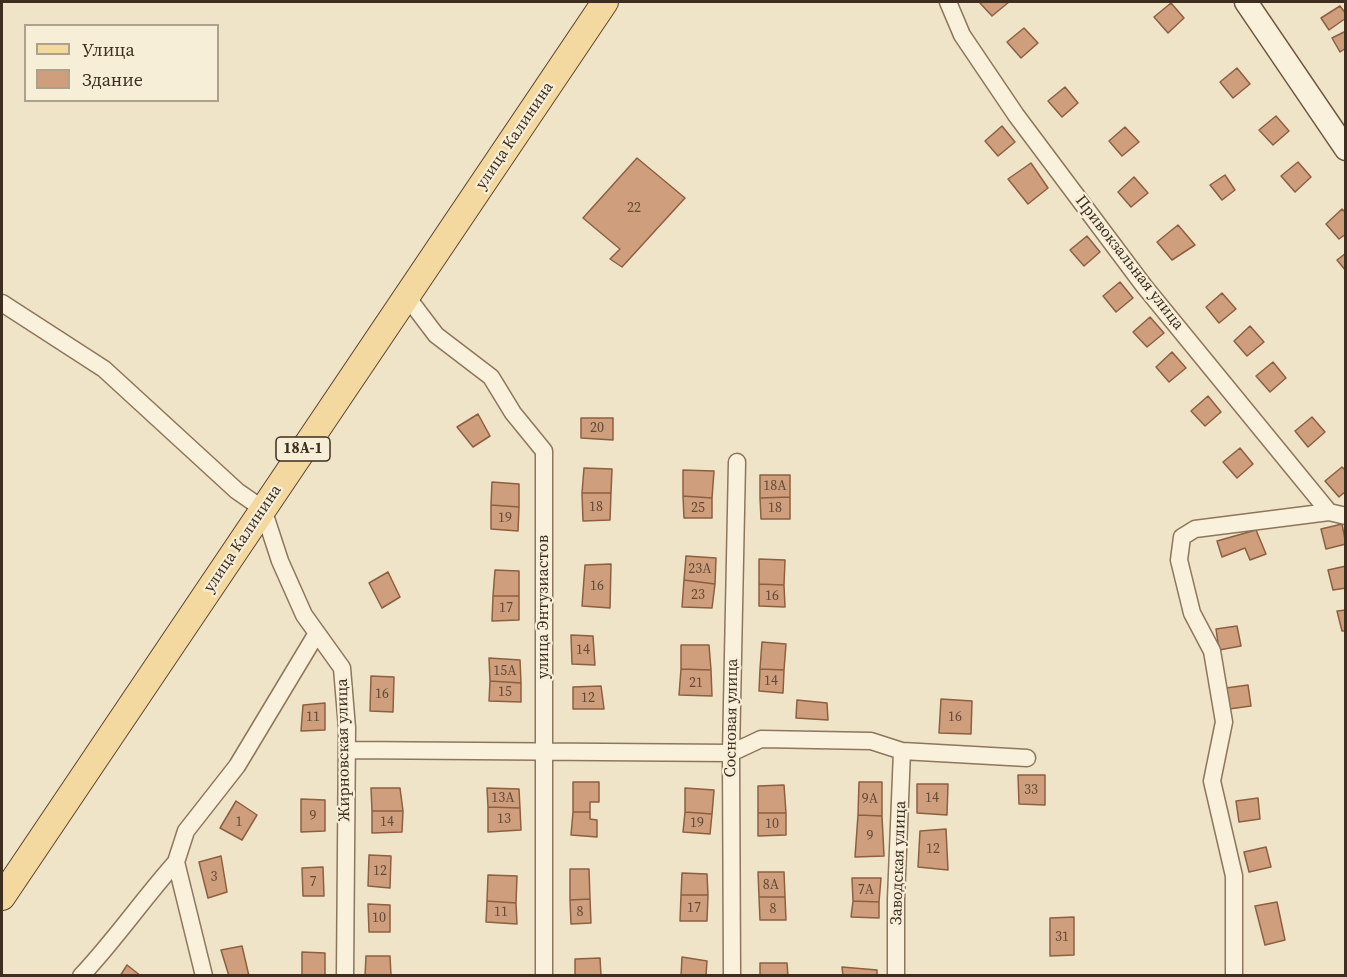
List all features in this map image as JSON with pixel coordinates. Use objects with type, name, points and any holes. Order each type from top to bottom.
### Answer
[{"type":"main road","name":"улица Калинина","points":[[2,897],[605,2]]},
{"type":"street","name":"Привокзальная улица","points":[[948,2],[962,35],[1023,124],[1144,286],[1329,512]]},
{"type":"street","points":[[1246,2],[1346,149]]},
{"type":"street","name":"улица Энтузиастов","points":[[410,291],[411,302],[436,335],[491,377],[513,412],[544,452],[544,975]]},
{"type":"street","points":[[2,303],[105,369],[237,491],[263,508]]},
{"type":"street","name":"Сосновая улица","points":[[732,975],[731,753],[737,462]]},
{"type":"street","name":"Жирновская улица","points":[[263,508],[280,561],[304,615],[342,668],[347,750],[345,975]]},
{"type":"street","points":[[1234,975],[1234,876],[1212,782],[1224,722],[1212,651],[1192,613],[1179,560],[1182,537],[1195,529],[1329,512],[1346,516]]},
{"type":"street","points":[[81,975],[176,862],[186,831],[237,766],[317,633]]},
{"type":"street","points":[[347,750],[731,753],[761,739],[871,741],[902,751],[1027,758]]},
{"type":"street","name":"Заводская улица","points":[[896,975],[902,751]]},
{"type":"street","points":[[176,862],[204,975]]},
{"type":"building","points":[[979,2],[1009,2],[992,16]]},
{"type":"building","points":[[1171,3],[1184,18],[1168,33],[1154,17]]},
{"type":"building","points":[[1340,6],[1346,18],[1329,30],[1321,18]]},
{"type":"building","points":[[1024,28],[1038,43],[1021,58],[1007,42]]},
{"type":"building","points":[[1346,31],[1346,48],[1340,52],[1332,38]]},
{"type":"building","points":[[1237,68],[1250,84],[1233,98],[1220,82]]},
{"type":"building","points":[[1065,87],[1078,103],[1062,117],[1048,101]]},
{"type":"building","points":[[1276,116],[1289,131],[1273,145],[1259,130]]},
{"type":"building","points":[[1002,126],[1015,142],[998,156],[985,141]]},
{"type":"building","points":[[1125,127],[1139,142],[1122,156],[1109,141]]},
{"type":"building","points":[[637,158],[685,198],[622,267],[610,259],[620,249],[583,218]]},
{"type":"building","points":[[1298,162],[1311,177],[1295,192],[1281,176]]},
{"type":"building","points":[[1031,163],[1048,188],[1028,204],[1008,179]]},
{"type":"building","points":[[1225,175],[1235,190],[1222,200],[1210,185]]},
{"type":"building","points":[[1134,177],[1148,193],[1131,207],[1118,192]]},
{"type":"building","points":[[1342,209],[1346,213],[1346,234],[1339,239],[1326,224]]},
{"type":"building","points":[[1178,225],[1195,245],[1172,260],[1157,242]]},
{"type":"building","points":[[1087,236],[1100,252],[1084,266],[1070,250]]},
{"type":"building","points":[[1346,253],[1346,271],[1337,260]]},
{"type":"building","points":[[1120,282],[1133,298],[1116,312],[1103,296]]},
{"type":"building","points":[[1222,293],[1236,309],[1219,323],[1206,307]]},
{"type":"building","points":[[1150,317],[1164,333],[1147,347],[1133,332]]},
{"type":"building","points":[[1250,326],[1264,342],[1247,356],[1234,341]]},
{"type":"building","points":[[1172,352],[1186,368],[1169,382],[1156,367]]},
{"type":"building","points":[[1273,362],[1286,378],[1270,392],[1256,376]]},
{"type":"building","points":[[1208,396],[1221,412],[1205,426],[1191,411]]},
{"type":"building","points":[[478,414],[490,436],[473,447],[457,427]]},
{"type":"building","points":[[1312,417],[1325,432],[1308,447],[1295,431]]},
{"type":"building","points":[[581,418],[613,418],[613,440],[581,438]]},
{"type":"building","points":[[1240,448],[1253,464],[1237,478],[1223,462]]},
{"type":"building","points":[[1342,467],[1346,471],[1346,491],[1339,497],[1325,481]]},
{"type":"building","points":[[584,468],[612,469],[611,493],[582,493]]},
{"type":"building","points":[[683,470],[714,471],[712,498],[683,496]]},
{"type":"building","points":[[760,475],[790,475],[790,497],[760,498]]},
{"type":"building","points":[[492,482],[519,484],[519,507],[491,505]]},
{"type":"building","points":[[582,493],[611,493],[610,520],[583,521]]},
{"type":"building","points":[[683,496],[712,498],[712,518],[684,518]]},
{"type":"building","points":[[790,497],[790,519],[761,519],[760,498]]},
{"type":"building","points":[[491,505],[519,507],[518,531],[491,529]]},
{"type":"building","points":[[1342,524],[1346,544],[1326,549],[1321,529]]},
{"type":"building","points":[[1256,530],[1266,554],[1250,560],[1245,548],[1222,557],[1217,541]]},
{"type":"building","points":[[686,556],[716,558],[715,584],[684,580]]},
{"type":"building","points":[[759,559],[785,560],[784,585],[759,584]]},
{"type":"building","points":[[611,564],[610,608],[582,606],[585,565]]},
{"type":"building","points":[[1346,566],[1346,588],[1333,590],[1328,570]]},
{"type":"building","points":[[495,570],[519,571],[519,596],[493,596]]},
{"type":"building","points":[[388,572],[400,597],[382,608],[369,583]]},
{"type":"building","points":[[684,580],[715,584],[712,608],[682,607]]},
{"type":"building","points":[[759,584],[784,585],[785,607],[759,606]]},
{"type":"building","points":[[493,596],[519,596],[519,620],[492,621]]},
{"type":"building","points":[[1346,610],[1346,631],[1342,631],[1337,611]]},
{"type":"building","points":[[1237,626],[1241,646],[1219,650],[1216,629]]},
{"type":"building","points":[[571,635],[593,636],[595,665],[572,664]]},
{"type":"building","points":[[762,642],[786,644],[784,670],[760,669]]},
{"type":"building","points":[[681,645],[709,645],[711,670],[681,669]]},
{"type":"building","points":[[489,658],[520,660],[521,683],[490,681]]},
{"type":"building","points":[[681,669],[711,670],[712,696],[679,695]]},
{"type":"building","points":[[760,669],[784,670],[783,693],[759,691]]},
{"type":"building","points":[[371,676],[394,677],[393,712],[370,711]]},
{"type":"building","points":[[490,681],[521,683],[521,702],[489,701]]},
{"type":"building","points":[[1248,685],[1251,706],[1229,709],[1226,688]]},
{"type":"building","points":[[601,686],[604,709],[573,709],[573,687]]},
{"type":"building","points":[[941,699],[972,701],[971,734],[939,733]]},
{"type":"building","points":[[797,700],[827,703],[828,720],[796,718]]},
{"type":"building","points":[[325,703],[325,730],[301,731],[303,705]]},
{"type":"building","points":[[1018,775],[1045,775],[1045,805],[1019,804]]},
{"type":"building","points":[[573,782],[599,782],[599,802],[590,802],[590,812],[573,812]]},
{"type":"building","points":[[859,782],[882,782],[882,816],[858,815]]},
{"type":"building","points":[[917,784],[948,784],[947,815],[917,813]]},
{"type":"building","points":[[784,785],[786,813],[758,813],[758,786]]},
{"type":"building","points":[[371,788],[400,788],[403,811],[372,811]]},
{"type":"building","points":[[487,788],[519,789],[520,808],[488,807]]},
{"type":"building","points":[[685,788],[714,790],[712,814],[685,812]]},
{"type":"building","points":[[1258,798],[1260,819],[1239,822],[1236,801]]},
{"type":"building","points":[[301,799],[325,800],[325,831],[301,832]]},
{"type":"building","points":[[236,801],[257,815],[242,840],[220,828]]},
{"type":"building","points":[[488,807],[520,808],[521,830],[488,832]]},
{"type":"building","points":[[372,811],[403,811],[402,832],[372,833]]},
{"type":"building","points":[[573,812],[590,812],[590,819],[597,820],[597,837],[571,835]]},
{"type":"building","points":[[685,812],[712,814],[710,834],[683,832]]},
{"type":"building","points":[[758,813],[786,813],[786,835],[758,836]]},
{"type":"building","points":[[858,815],[882,816],[884,856],[855,857]]},
{"type":"building","points":[[946,829],[948,870],[918,867],[920,831]]},
{"type":"building","points":[[1266,847],[1271,867],[1249,872],[1244,852]]},
{"type":"building","points":[[369,855],[391,856],[390,888],[368,886]]},
{"type":"building","points":[[221,856],[227,892],[208,898],[199,862]]},
{"type":"building","points":[[323,867],[324,896],[303,896],[302,868]]},
{"type":"building","points":[[570,869],[589,869],[590,899],[570,900]]},
{"type":"building","points":[[758,872],[784,872],[785,897],[759,897]]},
{"type":"building","points":[[682,873],[707,874],[708,895],[681,895]]},
{"type":"building","points":[[488,875],[517,876],[516,903],[487,901]]},
{"type":"building","points":[[852,878],[881,878],[879,902],[853,901]]},
{"type":"building","points":[[681,895],[708,895],[707,921],[680,921]]},
{"type":"building","points":[[759,897],[785,897],[786,920],[760,920]]},
{"type":"building","points":[[590,899],[591,923],[571,924],[570,900]]},
{"type":"building","points":[[487,901],[516,903],[517,924],[486,922]]},
{"type":"building","points":[[853,901],[879,902],[879,918],[851,917]]},
{"type":"building","points":[[1277,902],[1285,940],[1265,945],[1255,906]]},
{"type":"building","points":[[368,904],[390,905],[390,932],[369,932]]},
{"type":"building","points":[[1074,917],[1074,955],[1050,956],[1050,918]]},
{"type":"building","points":[[242,946],[249,976],[229,976],[221,950]]},
{"type":"building","points":[[302,952],[325,953],[325,976],[302,976]]},
{"type":"building","points":[[366,956],[390,956],[391,976],[365,976]]},
{"type":"building","points":[[682,957],[707,961],[706,976],[681,976]]},
{"type":"building","points":[[600,958],[601,976],[575,976],[575,959]]},
{"type":"building","points":[[760,963],[787,963],[788,976],[760,976]]},
{"type":"building","points":[[127,965],[141,976],[120,976]]},
{"type":"building","points":[[842,967],[877,970],[877,976],[843,976]]}]
